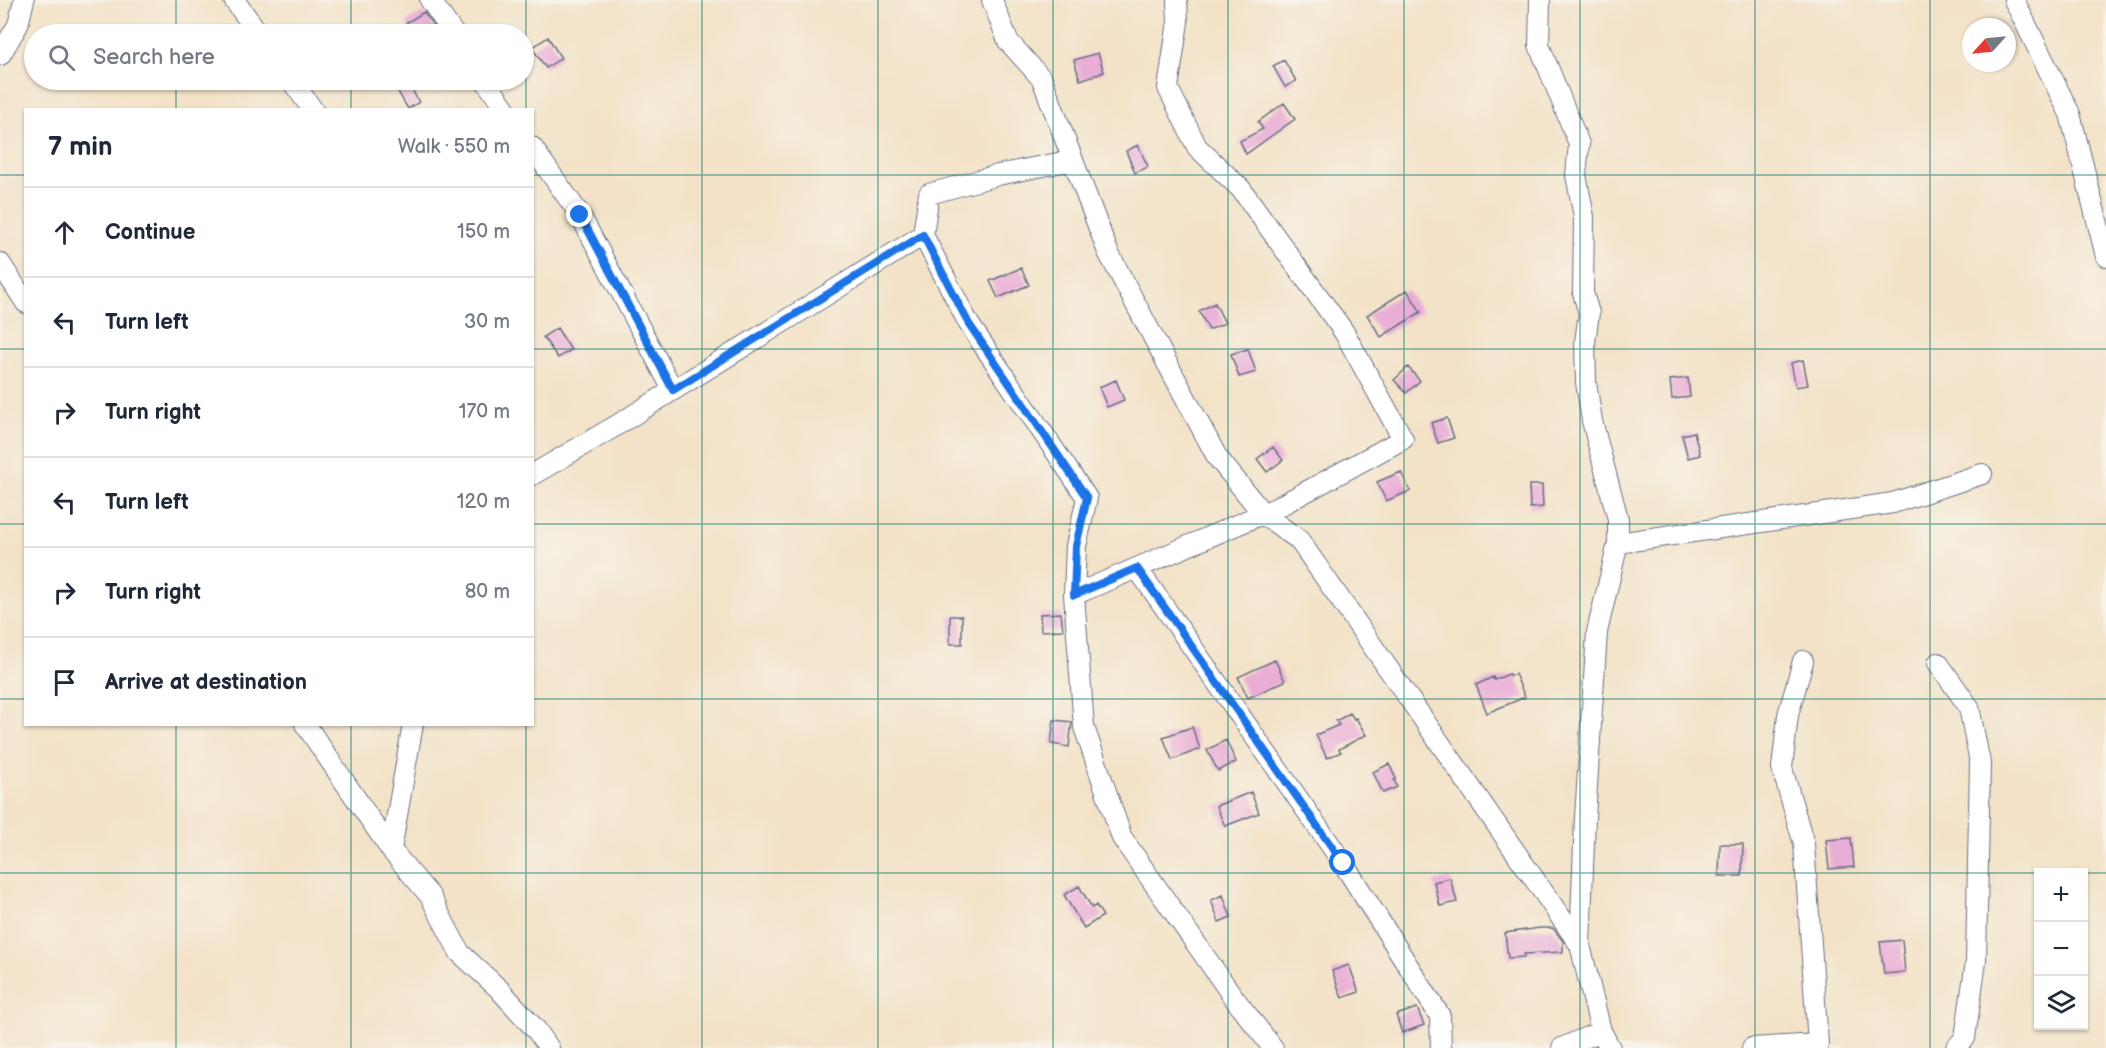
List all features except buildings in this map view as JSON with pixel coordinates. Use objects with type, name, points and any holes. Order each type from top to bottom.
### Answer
[{"type":"street","points":[[0,55],[18,25],[24,0]]},
{"type":"street","points":[[234,0],[252,24]]},
{"type":"street","points":[[430,0],[447,24]]},
{"type":"street","points":[[992,0],[1008,41],[1042,79],[1108,252],[1217,457],[1263,514],[1299,540],[1580,945]]},
{"type":"street","points":[[1074,595],[1263,514],[1403,439],[1344,333],[1241,189],[1197,147],[1168,88],[1178,22],[1177,0]]},
{"type":"street","points":[[1540,0],[1539,45],[1579,144],[1576,175],[1584,217],[1583,292],[1589,313],[1586,382],[1592,421],[1618,519],[1618,543],[1597,632],[1585,817],[1580,945],[1605,1040],[1562,1048]]},
{"type":"street","points":[[2014,0],[2070,114],[2106,255]]},
{"type":"street","points":[[298,90],[312,108]]},
{"type":"street","points":[[492,90],[505,108]]},
{"type":"street","points":[[534,150],[580,215],[673,390]]},
{"type":"street","points":[[1073,160],[998,174],[929,194],[923,235],[969,324],[1087,498],[1076,546],[1074,595],[1084,727],[1122,838],[1234,998],[1273,1048]]},
{"type":"street","points":[[534,470],[673,390],[923,235]]},
{"type":"street","points":[[0,263],[24,300]]},
{"type":"street","points":[[1618,543],[1893,503],[1982,474]]},
{"type":"street","points":[[1137,568],[1343,863],[1440,1016],[1441,1048]]},
{"type":"street","points":[[1752,1048],[1817,1046],[1804,844],[1782,768],[1788,715],[1803,662]]},
{"type":"street","points":[[1938,663],[1969,707],[1980,763],[1976,961],[1965,1038],[1956,1048]]},
{"type":"street","points":[[306,726],[391,850],[430,896],[460,953],[499,989],[537,1031],[549,1048]]},
{"type":"street","points":[[391,850],[413,726]]},
{"type":"route","points":[[580,215],[673,390],[923,235],[969,324],[1087,498],[1076,546],[1074,595],[1137,568],[1343,863]]}]
